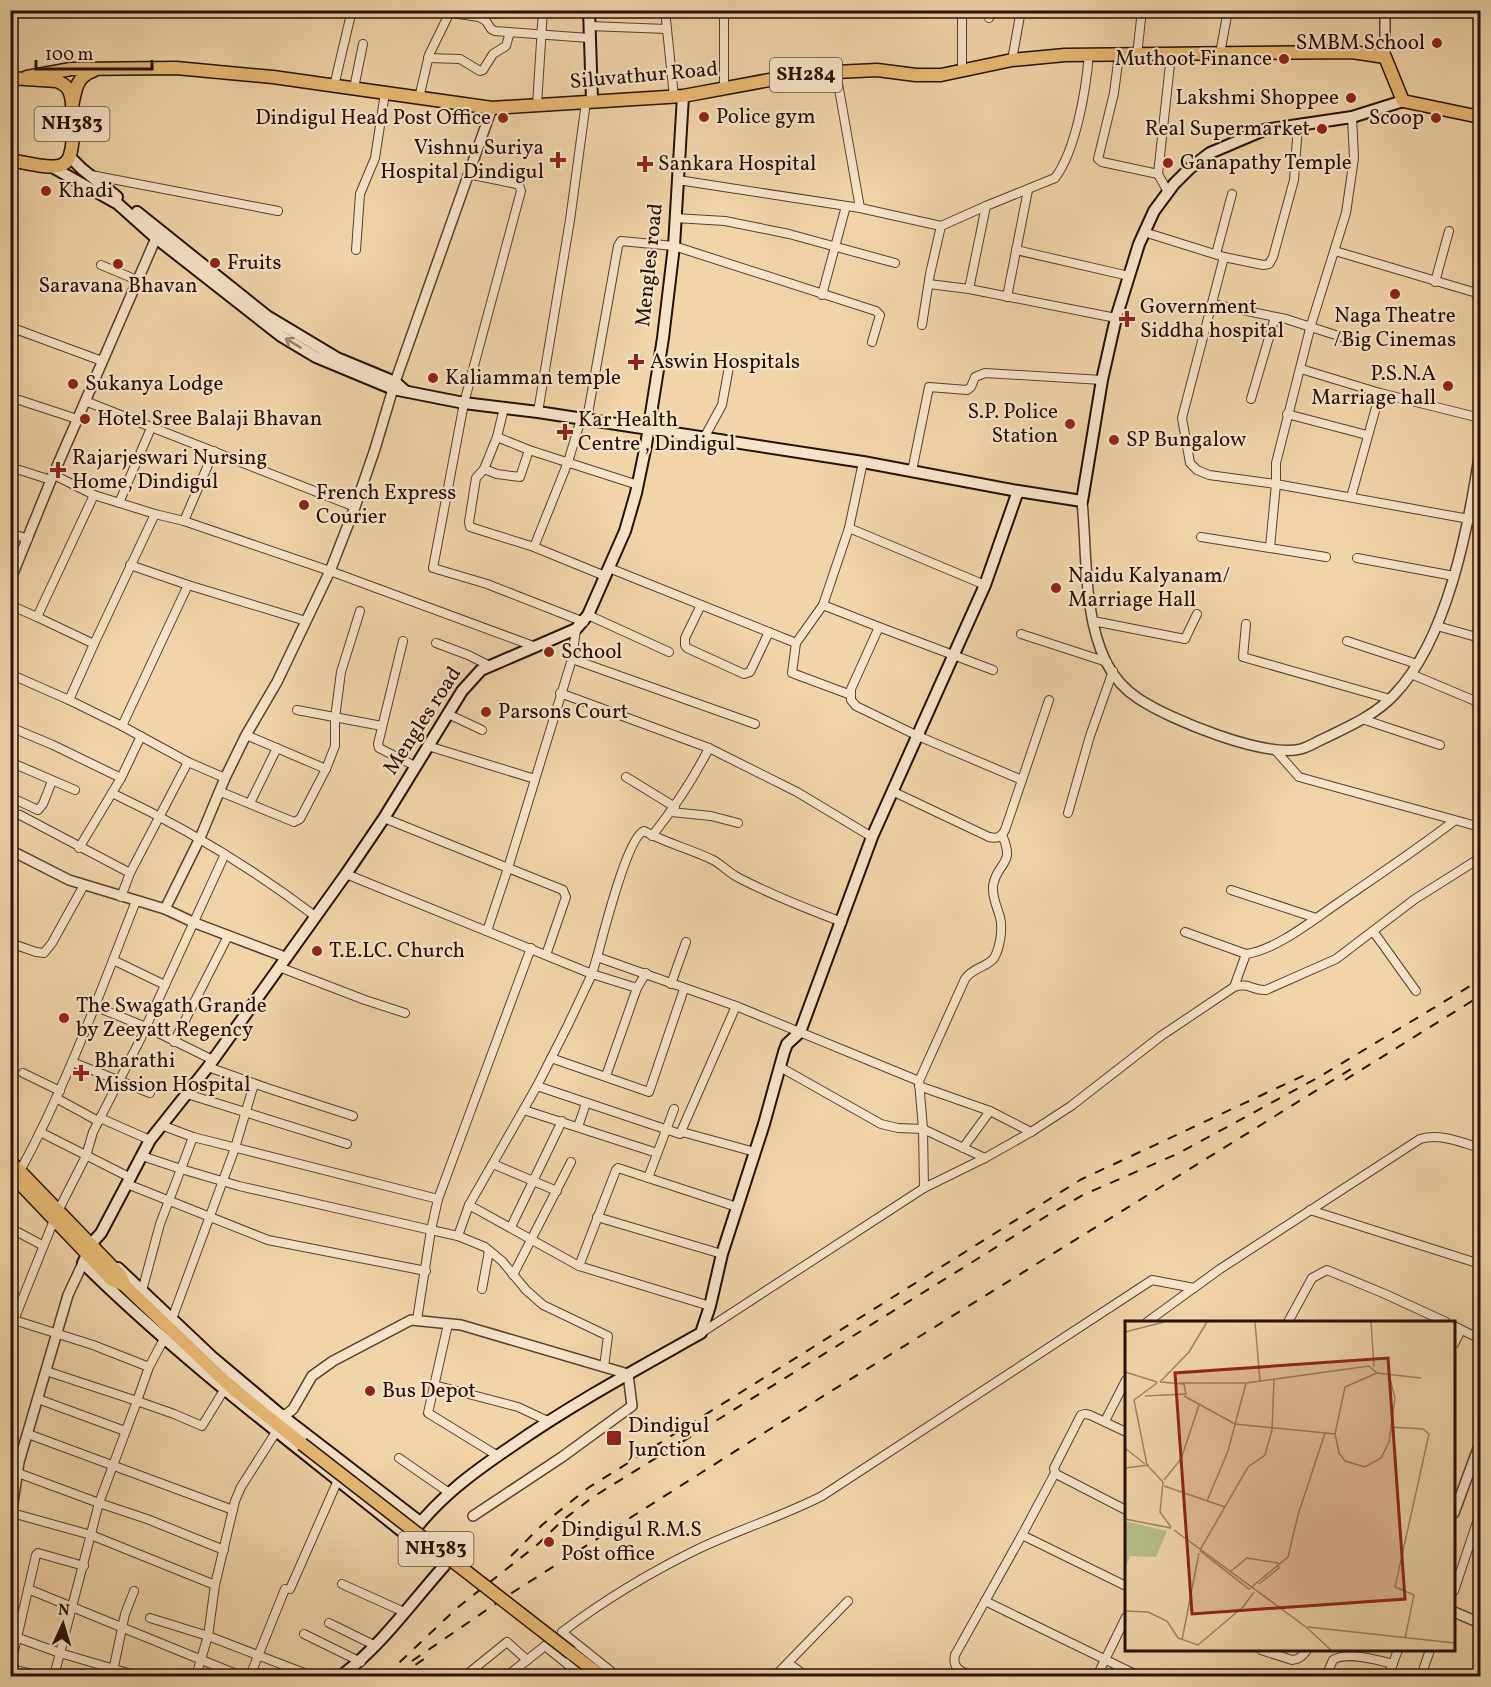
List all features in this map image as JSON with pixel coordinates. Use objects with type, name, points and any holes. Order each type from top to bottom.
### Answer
[{"type":"main road","points":[[589,10],[589,101]]},
{"type":"main road","name":"Siluvathur Road","points":[[14,78],[70,69],[176,68],[273,77],[492,108],[679,96],[791,76],[836,72],[877,70],[940,75],[1012,60],[1089,54],[1352,52],[1386,57]]},
{"type":"main road","points":[[1386,57],[1403,101]]},
{"type":"main road","points":[[72,108],[80,78],[86,73],[103,68]]},
{"type":"main road","name":"NH383","points":[[10,160],[52,167],[60,166],[70,157],[72,108],[68,88],[62,83],[14,78]]},
{"type":"main road","name":"Mengles road","points":[[89,1250],[101,1233],[150,1140],[211,1063],[346,874],[384,818],[470,680],[489,665],[536,647],[583,622],[625,531],[646,445],[663,338],[674,246],[679,96]]},
{"type":"main road","points":[[70,157],[87,174],[281,336],[316,357],[398,387],[464,403],[538,412],[863,462],[1082,501],[1102,380],[1116,318],[1129,276],[1154,211],[1188,169],[1210,153],[1264,130],[1352,117],[1403,101],[1480,117]]},
{"type":"main road","points":[[52,167],[118,204],[156,238],[240,300]]},
{"type":"main road","points":[[89,1250],[125,1305],[224,1390],[409,1537],[448,1492],[548,1421],[701,1333],[722,1254],[787,1044],[800,1032],[872,837],[985,585],[1018,491]]},
{"type":"main road","points":[[10,1161],[15,1172],[89,1250],[112,1280],[134,1290]]},
{"type":"main road","points":[[89,1250],[104,1255],[134,1290],[172,1319],[280,1415],[420,1522]]},
{"type":"main road","name":"NH383","points":[[134,1290],[232,1388],[601,1677]]},
{"type":"main road","points":[[310,1458],[320,1445]]},
{"type":"main road","points":[[341,1677],[361,1662],[393,1629],[404,1612],[445,1565]]},
{"type":"street","points":[[334,86],[352,10]]},
{"type":"street","points":[[432,10],[479,17],[486,21],[491,29],[541,35],[666,29]]},
{"type":"street","points":[[537,105],[543,10]]},
{"type":"street","points":[[665,10],[666,29],[679,96]]},
{"type":"street","points":[[724,10],[724,88]]},
{"type":"street","points":[[962,10],[962,71]]},
{"type":"street","points":[[1012,60],[1021,10]]},
{"type":"street","points":[[1137,55],[1142,10]]},
{"type":"street","points":[[1220,54],[1228,10]]},
{"type":"street","points":[[1385,10],[1386,57]]},
{"type":"street","points":[[419,98],[428,58],[451,12]]},
{"type":"street","points":[[428,58],[460,59],[480,71],[493,54],[504,48],[510,32]]},
{"type":"street","points":[[354,88],[363,44]]},
{"type":"street","points":[[678,180],[860,208],[941,226],[1054,178],[1059,172],[1084,98],[1089,54]]},
{"type":"street","points":[[1119,55],[1114,93],[1098,159],[1102,162],[1158,174]]},
{"type":"street","points":[[1168,192],[1158,174],[1171,55]]},
{"type":"street","points":[[836,72],[860,208]]},
{"type":"street","points":[[356,250],[360,194],[375,158],[385,93]]},
{"type":"street","points":[[538,412],[589,101]]},
{"type":"street","points":[[165,909],[200,838],[225,778],[246,735],[278,682],[330,571],[398,387],[492,108]]},
{"type":"street","points":[[1270,547],[1276,463],[1287,414],[1346,213],[1354,158],[1352,117]]},
{"type":"street","points":[[1144,232],[1220,256],[1263,265],[1269,264],[1273,257],[1294,180],[1298,124]]},
{"type":"street","points":[[87,174],[278,211]]},
{"type":"street","points":[[468,174],[513,183],[519,185],[521,191],[464,403],[434,568],[488,584],[583,622],[669,652]]},
{"type":"street","points":[[1007,297],[1028,190]]},
{"type":"street","points":[[1232,194],[1212,304],[1182,418],[1190,463],[1197,470],[1209,475],[1276,484],[1480,521]]},
{"type":"street","points":[[822,295],[846,206]]},
{"type":"street","points":[[969,289],[986,206]]},
{"type":"street","points":[[675,218],[725,221],[789,234],[896,263]]},
{"type":"street","points":[[922,325],[941,226]]},
{"type":"street","points":[[1436,282],[1449,231]]},
{"type":"street","points":[[10,581],[156,238]]},
{"type":"street","points":[[534,547],[584,419],[620,243],[625,240],[674,246],[878,313],[879,320],[872,342]]},
{"type":"street","points":[[1016,250],[1129,276]]},
{"type":"street","points":[[1335,251],[1480,294]]},
{"type":"street","points":[[101,265],[137,280]]},
{"type":"street","points":[[929,284],[969,289],[1116,318]]},
{"type":"street","points":[[1212,304],[1311,326],[1348,339]]},
{"type":"street","points":[[1251,399],[1275,317]]},
{"type":"street","points":[[10,327],[102,361]]},
{"type":"street","points":[[704,438],[722,405],[729,367]]},
{"type":"street","points":[[1301,369],[1380,393],[1480,418]]},
{"type":"street","points":[[912,471],[929,387],[967,390],[975,377],[985,373],[1102,380]]},
{"type":"street","points":[[1351,497],[1380,393]]},
{"type":"street","points":[[10,397],[77,419]]},
{"type":"street","points":[[85,401],[355,507]]},
{"type":"street","points":[[504,408],[497,437],[484,469],[476,478],[470,527],[701,605],[796,643]]},
{"type":"street","points":[[1287,414],[1367,435]]},
{"type":"street","points":[[119,503],[151,428]]},
{"type":"street","points":[[497,437],[529,450],[638,485]]},
{"type":"street","points":[[484,469],[497,474],[520,477],[529,450]]},
{"type":"street","points":[[1082,501],[1094,621],[1107,662],[1117,679],[1138,699],[1194,728],[1276,751],[1301,749],[1365,720],[1390,699],[1411,674],[1432,641],[1454,576],[1478,480],[1480,450]]},
{"type":"street","points":[[184,521],[214,451]]},
{"type":"street","points":[[851,695],[792,673],[796,643],[823,605],[849,528],[863,462]]},
{"type":"street","points":[[10,467],[52,478],[119,503],[184,521],[330,571],[536,647]]},
{"type":"street","points":[[37,617],[94,495]]},
{"type":"street","points":[[69,700],[155,514]]},
{"type":"street","points":[[849,528],[985,585]]},
{"type":"street","points":[[10,533],[28,539]]},
{"type":"street","points":[[1201,537],[1326,557]]},
{"type":"street","points":[[1357,558],[1454,576]]},
{"type":"street","points":[[130,565],[306,621]]},
{"type":"street","points":[[122,726],[188,585]]},
{"type":"street","points":[[10,605],[94,644]]},
{"type":"street","points":[[701,605],[685,638],[685,645],[687,648],[744,674],[750,672],[769,632]]},
{"type":"street","points":[[823,605],[993,670]]},
{"type":"street","points":[[221,792],[294,822],[297,821],[326,769],[335,746],[335,718],[341,672],[360,611]]},
{"type":"street","points":[[1094,621],[1185,639],[1197,614]]},
{"type":"street","points":[[488,931],[583,622]]},
{"type":"street","points":[[1246,624],[1243,657],[1390,699]]},
{"type":"street","points":[[1437,626],[1480,638]]},
{"type":"street","points":[[879,627],[851,689],[851,700],[856,706],[918,736],[1022,780]]},
{"type":"street","points":[[1021,634],[1107,662]]},
{"type":"street","points":[[403,641],[378,740],[379,748],[415,766]]},
{"type":"street","points":[[1347,641],[1417,664]]},
{"type":"street","points":[[436,643],[489,665]]},
{"type":"street","points":[[572,658],[755,724]]},
{"type":"street","points":[[1068,813],[1090,736],[1113,671]]},
{"type":"street","points":[[10,674],[69,700],[188,762],[225,778]]},
{"type":"street","points":[[1411,674],[1480,703]]},
{"type":"street","points":[[560,693],[709,748],[797,792],[872,837]]},
{"type":"street","points":[[894,792],[996,839],[1002,835],[1049,700]]},
{"type":"street","points":[[297,710],[382,726]]},
{"type":"street","points":[[448,714],[482,730]]},
{"type":"street","points":[[1365,720],[1440,745]]},
{"type":"street","points":[[10,727],[121,778]]},
{"type":"street","points":[[246,735],[326,769]]},
{"type":"street","points":[[80,848],[121,778],[141,736]]},
{"type":"street","points":[[428,746],[535,779]]},
{"type":"street","points":[[250,803],[277,748]]},
{"type":"street","points":[[652,836],[673,809],[709,748]]},
{"type":"street","points":[[1276,751],[1299,777],[1480,827]]},
{"type":"street","points":[[10,762],[75,790]]},
{"type":"street","points":[[122,897],[130,873],[188,762]]},
{"type":"street","points":[[626,777],[673,809],[738,823]]},
{"type":"street","points":[[10,797],[38,810],[43,804],[52,781]]},
{"type":"street","points":[[112,793],[159,815],[200,838],[275,885],[315,916]]},
{"type":"street","points":[[10,817],[14,814],[20,815],[130,873]]},
{"type":"street","points":[[384,818],[563,890],[564,904],[546,955]]},
{"type":"street","points":[[1185,932],[1246,954],[1274,944],[1316,918],[1454,821]]},
{"type":"street","points":[[458,1236],[469,1205],[537,1086],[592,974],[621,872],[640,832],[644,831],[712,860],[730,873],[795,904],[842,922]]},
{"type":"street","points":[[924,1188],[924,1129],[919,1084],[965,979],[974,969],[991,962],[995,956],[1001,921],[993,888],[1007,857],[1008,849],[1002,835]]},
{"type":"street","points":[[10,850],[46,870],[84,885],[165,909],[365,1000],[405,1013]]},
{"type":"street","points":[[10,1330],[14,1320],[15,1304],[86,1156],[99,1120],[195,923],[225,854]]},
{"type":"street","points":[[701,1333],[924,1188],[1031,1132],[1071,1106],[1161,1036],[1234,987],[1247,984],[1266,990],[1336,959],[1415,899],[1480,858]]},
{"type":"street","points":[[346,874],[592,974],[637,988]]},
{"type":"street","points":[[10,944],[36,952],[44,952],[52,943],[84,885]]},
{"type":"street","points":[[1231,890],[1316,918]]},
{"type":"street","points":[[15,1172],[42,1133],[136,901]]},
{"type":"street","points":[[1373,931],[1416,991]]},
{"type":"street","points":[[174,1042],[228,936]]},
{"type":"street","points":[[671,984],[686,942]]},
{"type":"street","points":[[417,1320],[438,1198],[531,948]]},
{"type":"street","points":[[1234,987],[1246,954]]},
{"type":"street","points":[[597,957],[736,1006],[919,1084],[990,1110],[1031,1132]]},
{"type":"street","points":[[113,960],[165,985]]},
{"type":"street","points":[[606,1076],[637,988],[646,974]]},
{"type":"street","points":[[551,1058],[649,1092],[684,989]]},
{"type":"street","points":[[94,1006],[146,1027],[254,1084],[353,1116]]},
{"type":"street","points":[[682,1132],[736,1006]]},
{"type":"street","points":[[72,1062],[150,1093]]},
{"type":"street","points":[[780,1067],[881,1124],[898,1128],[924,1129],[985,1158]]},
{"type":"street","points":[[23,1073],[99,1120],[150,1140]]},
{"type":"street","points":[[172,1319],[235,1148],[254,1084]]},
{"type":"street","points":[[537,1086],[677,1134],[682,1132],[755,1152]]},
{"type":"street","points":[[187,1094],[347,1144]]},
{"type":"street","points":[[578,1127],[586,1103]]},
{"type":"street","points":[[648,1178],[674,1109]]},
{"type":"street","points":[[524,1110],[657,1153]]},
{"type":"street","points":[[963,1148],[990,1110]]},
{"type":"street","points":[[511,1227],[562,1121]]},
{"type":"street","points":[[161,1125],[193,1137],[438,1198]]},
{"type":"street","points":[[42,1133],[168,1200],[268,1240],[426,1271]]},
{"type":"street","points":[[1151,1321],[1220,1269],[1420,1139],[1430,1136],[1442,1137],[1480,1148]]},
{"type":"street","points":[[134,1290],[193,1137]]},
{"type":"street","points":[[142,1156],[222,1181],[284,1197],[477,1242],[502,1261],[525,1290],[543,1305],[608,1336],[604,1366]]},
{"type":"street","points":[[513,1275],[571,1162]]},
{"type":"street","points":[[493,1164],[557,1191]]},
{"type":"street","points":[[579,1266],[618,1168],[737,1207]]},
{"type":"street","points":[[469,1205],[579,1266],[710,1306]]},
{"type":"street","points":[[1310,1210],[1480,1264]]},
{"type":"street","points":[[597,1217],[722,1254]]},
{"type":"street","points":[[10,1228],[42,1245]]},
{"type":"street","points":[[89,1250],[68,1295],[56,1335],[18,1473],[11,1519],[91,1535],[215,1585]]},
{"type":"street","points":[[482,1290],[489,1251]]},
{"type":"street","points":[[1289,1321],[1312,1278],[1327,1270],[1442,1321]]},
{"type":"street","points":[[507,1677],[562,1632],[610,1598],[696,1550],[798,1509],[822,1496],[1152,1280],[1194,1288]]},
{"type":"street","points":[[14,1320],[93,1345],[149,1367]]},
{"type":"street","points":[[280,1415],[292,1409],[312,1376],[326,1366],[411,1320],[461,1325],[628,1374],[632,1406],[562,1457],[473,1516]]},
{"type":"street","points":[[448,1324],[428,1413],[498,1456]]},
{"type":"street","points":[[1457,1328],[1480,1339]]},
{"type":"street","points":[[54,1677],[99,1503],[149,1367],[164,1339]]},
{"type":"street","points":[[46,1371],[174,1414],[202,1426],[224,1390]]},
{"type":"street","points":[[1105,1421],[1125,1382]]},
{"type":"street","points":[[434,1386],[518,1407],[548,1421]]},
{"type":"street","points":[[38,1399],[125,1431]]},
{"type":"street","points":[[972,1677],[957,1669],[954,1661],[955,1655],[1055,1473],[1055,1464],[1081,1415],[1090,1415],[1125,1431]]},
{"type":"street","points":[[196,1677],[208,1636],[215,1585],[233,1510],[241,1487],[276,1432]]},
{"type":"street","points":[[28,1434],[233,1510]]},
{"type":"street","points":[[1455,1511],[1477,1464],[1480,1443]]},
{"type":"street","points":[[399,1458],[448,1492]]},
{"type":"street","points":[[18,1473],[147,1519],[224,1550]]},
{"type":"street","points":[[1055,1473],[1125,1509]]},
{"type":"street","points":[[250,1677],[287,1589],[338,1480]]},
{"type":"street","points":[[1455,1588],[1480,1513]]},
{"type":"street","points":[[1022,1535],[1125,1586]]},
{"type":"street","points":[[409,1537],[445,1565]]},
{"type":"street","points":[[41,1677],[10,1669],[14,1636],[34,1560],[38,1553],[84,1566]]},
{"type":"street","points":[[342,1584],[404,1612]]},
{"type":"street","points":[[28,1589],[241,1677]]},
{"type":"street","points":[[112,1673],[122,1627],[134,1591]]},
{"type":"street","points":[[775,1677],[848,1601]]},
{"type":"street","points":[[985,1601],[1139,1677]]},
{"type":"street","points":[[1455,1612],[1480,1623]]},
{"type":"street","points":[[150,1618],[208,1636],[312,1677]]},
{"type":"street","points":[[1097,1677],[1125,1619]]},
{"type":"street","points":[[329,1623],[376,1646]]},
{"type":"street","points":[[562,1632],[617,1677]]},
{"type":"street","points":[[304,1634],[361,1662]]},
{"type":"street","points":[[14,1636],[112,1673],[138,1677]]},
{"type":"street","points":[[465,1677],[507,1642],[527,1660]]},
{"type":"street","points":[[545,1646],[582,1677]]},
{"type":"street","points":[[1264,1651],[1292,1660],[1302,1657],[1306,1651]]},
{"type":"street","points":[[1388,1677],[1398,1651]]},
{"type":"street","points":[[1422,1677],[1430,1651]]},
{"type":"street","points":[[1326,1677],[1333,1660],[1343,1656],[1393,1664]]},
{"type":"street","points":[[788,1663],[806,1677]]},
{"type":"railway","points":[[385,1676],[457,1608],[593,1497],[1045,1217],[1083,1195],[1179,1153],[1319,1077],[1480,980]]},
{"type":"railway","points":[[1345,1080],[1480,996]]},
{"type":"railway","points":[[412,1661],[507,1596],[767,1431],[1351,1069]]},
{"type":"railway","points":[[511,1556],[542,1525],[588,1488],[1080,1180],[1309,1073]]},
{"type":"railway","points":[[399,1676],[424,1659]]},
{"type":"place","name":"SMBM School","points":[[1437,43]]},
{"type":"place","name":"Muthoot Finance","points":[[1284,59]]},
{"type":"place","name":"Lakshmi Shoppee","points":[[1351,98]]},
{"type":"place","name":"Police gym","points":[[704,117]]},
{"type":"place","name":"Dindigul Head Post Office","points":[[503,118]]},
{"type":"place","name":"Scoop","points":[[1436,118]]},
{"type":"place","name":"Real Supermarket","points":[[1322,129]]},
{"type":"place","name":"Vishnu Suriya Hospital Dindigul","points":[[558,160]]},
{"type":"place","name":"Ganapathy Temple","points":[[1168,163]]},
{"type":"place","name":"Sankara Hospital","points":[[645,164]]},
{"type":"place","name":"Khadi","points":[[46,191]]},
{"type":"place","name":"Fruits","points":[[215,263]]},
{"type":"place","name":"Saravana Bhavan","points":[[118,264]]},
{"type":"place","name":"Naga Theatre /Big Cinemas","points":[[1395,294]]},
{"type":"place","name":"Government Siddha hospital","points":[[1127,319]]},
{"type":"place","name":"Aswin Hospitals","points":[[636,362]]},
{"type":"place","name":"Kaliamman temple","points":[[433,378]]},
{"type":"place","name":"Sukanya Lodge","points":[[73,384]]},
{"type":"place","name":"P.S.N.A Marriage hall","points":[[1448,386]]},
{"type":"place","name":"Hotel Sree Balaji Bhavan","points":[[85,419]]},
{"type":"place","name":"S.P. Police Station","points":[[1070,424]]},
{"type":"place","name":"Kar Health Centre , Dindigul","points":[[565,432]]},
{"type":"place","name":"SP Bungalow","points":[[1114,440]]},
{"type":"place","name":"Rajarjeswari Nursing Home, Dindigul","points":[[58,470]]},
{"type":"place","name":"French Express Courier","points":[[304,505]]},
{"type":"place","name":"Naidu Kalyanam/ Marriage Hall","points":[[1056,588]]},
{"type":"place","name":"School","points":[[549,652]]},
{"type":"place","name":"Parsons Court","points":[[486,712]]},
{"type":"place","name":"T.E.LC. Church","points":[[317,951]]},
{"type":"place","name":"The Swagath Grande by Zeeyatt Regency","points":[[64,1018]]},
{"type":"place","name":"Bharathi Mission Hospital","points":[[81,1073]]},
{"type":"place","name":"Bus Depot","points":[[370,1391]]},
{"type":"place","name":"Dindigul Junction","points":[[614,1438]]},
{"type":"place","name":"Dindigul R.M.S Post office","points":[[549,1542]]}]
